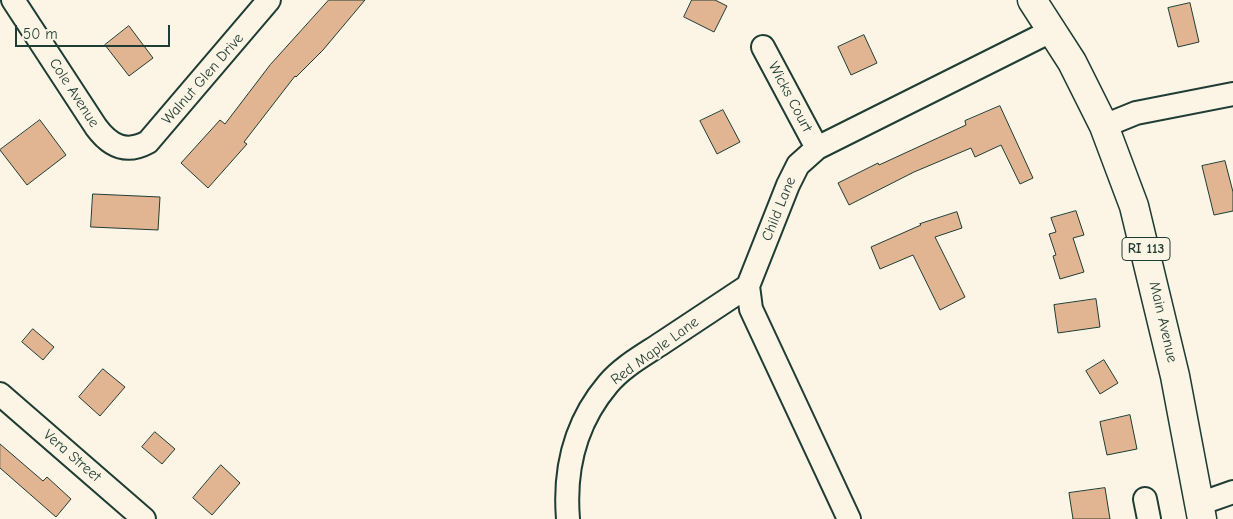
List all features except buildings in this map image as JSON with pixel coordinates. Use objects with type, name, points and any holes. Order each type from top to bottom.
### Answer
[{"type":"main road","name":"Main Avenue","points":[[1032,0],[1072,62],[1104,126],[1122,171],[1146,250],[1175,376],[1200,511]]},
{"type":"street","name":"Cole Avenue","points":[[14,0],[102,135],[120,148],[129,148]]},
{"type":"street","name":"Walnut Glen Drive","points":[[129,148],[148,142],[269,0]]},
{"type":"street","name":"Child Lane","points":[[748,286],[788,185],[798,165],[816,148],[1053,30]]},
{"type":"street","name":"Wicks Court","points":[[763,47],[816,148]]},
{"type":"street","points":[[1104,126],[1136,113],[1233,94]]},
{"type":"street","points":[[748,286],[751,309],[849,519]]},
{"type":"street","name":"Red Maple Lane","points":[[568,519],[566,494],[569,470],[579,430],[593,404],[609,383],[633,362],[748,286]]},
{"type":"street","name":"Vera Street","points":[[0,394],[144,519]]},
{"type":"street","points":[[1200,511],[1233,492]]}]
